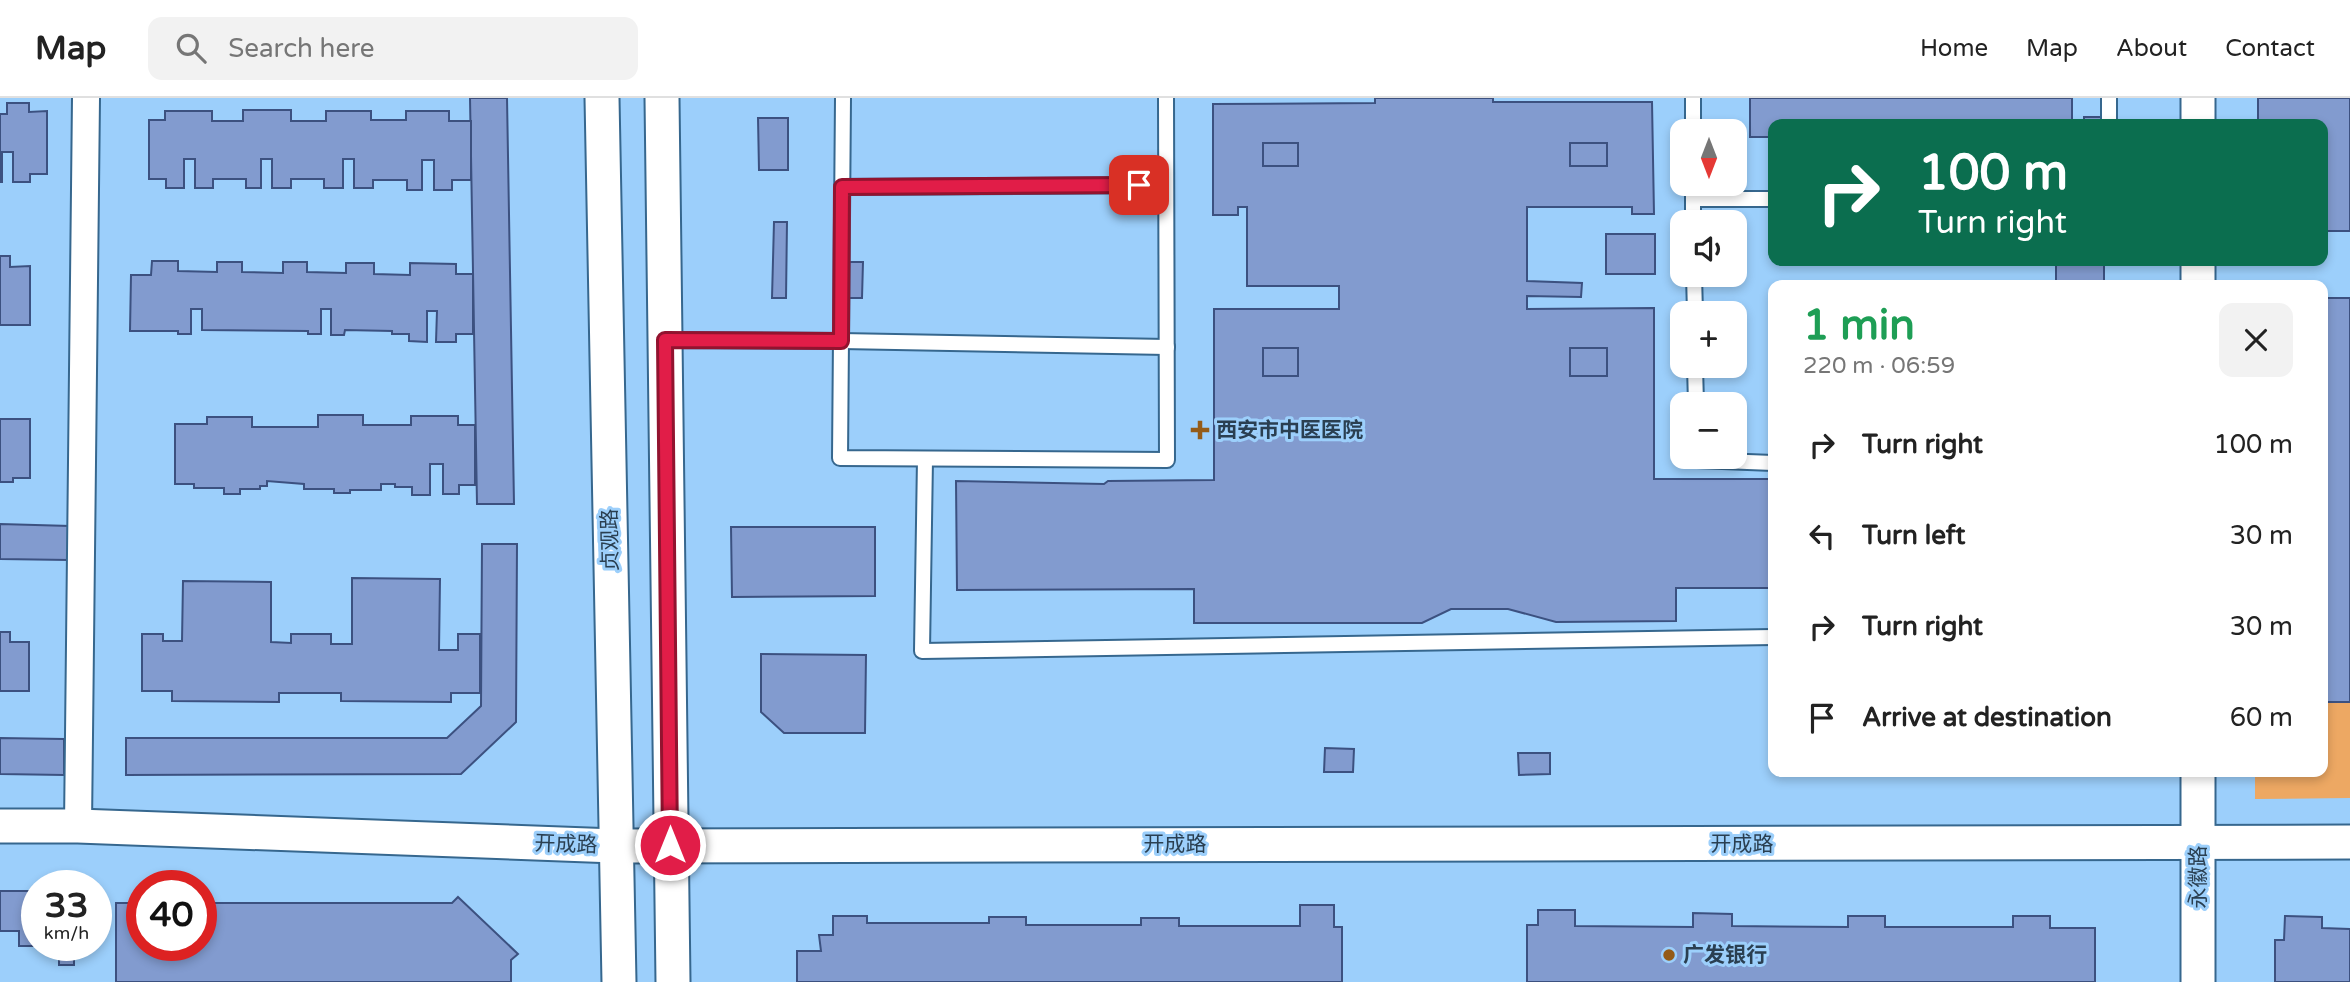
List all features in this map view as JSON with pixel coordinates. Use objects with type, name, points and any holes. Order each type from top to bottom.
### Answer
[{"type":"street","points":[[78,826],[86,98]]},
{"type":"street","name":"贞观路","points":[[602,98],[619,982]]},
{"type":"street","points":[[662,98],[673,982]]},
{"type":"street","points":[[2198,98],[2198,119]]},
{"type":"street","name":"永徽路","points":[[2198,777],[2198,982]]},
{"type":"street","name":"开成路","points":[[0,826],[78,826],[615,846],[2350,842]]},
{"type":"lane","points":[[843,98],[841,458],[1167,460],[1166,98]]},
{"type":"lane","points":[[1693,98],[1693,119]]},
{"type":"lane","points":[[2109,98],[2109,119]]},
{"type":"lane","points":[[842,187],[1166,185]]},
{"type":"lane","points":[[1693,196],[1693,210]]},
{"type":"lane","points":[[1693,200],[1768,199]]},
{"type":"lane","points":[[665,340],[1167,346]]},
{"type":"lane","points":[[925,458],[922,650],[1768,636]]},
{"type":"lane","points":[[1747,462],[1768,463]]},
{"type":"shaded area","points":[[2350,297],[2350,798],[2255,799],[2255,777],[2328,777],[2328,298]]},
{"type":"building","points":[[470,98],[507,98],[514,504],[477,504]]},
{"type":"building","points":[[1375,98],[1493,98],[1493,102],[1652,102],[1654,214],[1632,214],[1632,207],[1527,207],[1527,281],[1582,283],[1581,297],[1527,296],[1527,309],[1654,308],[1654,479],[1768,479],[1768,588],[1676,588],[1676,621],[1556,622],[1508,609],[1451,609],[1422,623],[1194,623],[1194,589],[957,590],[956,481],[1104,484],[1108,481],[1214,480],[1214,309],[1339,309],[1339,286],[1247,286],[1247,207],[1238,207],[1238,215],[1213,215],[1213,104],[1375,103]],"holes":[[[1263,143],[1298,143],[1298,166],[1263,166]],[[1570,143],[1607,143],[1607,166],[1570,166]],[[1263,348],[1298,348],[1298,376],[1263,376]],[[1570,348],[1607,348],[1607,376],[1570,376]]]},
{"type":"building","points":[[1750,98],[2072,98],[2072,119],[1768,119],[1768,137],[1750,137]]},
{"type":"building","points":[[2258,98],[2350,98],[2350,231],[2328,231],[2328,119],[2258,119]]},
{"type":"building","points":[[7,103],[29,103],[29,112],[47,111],[47,174],[30,174],[30,182],[13,182],[13,152],[2,152],[0,182],[0,114],[7,114]]},
{"type":"building","points":[[243,110],[291,110],[291,121],[326,121],[326,111],[371,111],[371,120],[406,120],[406,111],[449,111],[449,121],[471,121],[471,180],[452,180],[452,190],[434,190],[434,160],[422,160],[422,190],[407,190],[407,180],[373,180],[373,188],[354,188],[354,159],[343,159],[343,188],[324,188],[324,179],[291,179],[291,188],[272,188],[272,159],[261,159],[261,188],[246,188],[246,179],[213,179],[213,188],[195,188],[195,159],[184,159],[184,188],[166,188],[166,179],[149,179],[149,120],[165,120],[165,111],[212,111],[212,121],[243,121]]},
{"type":"building","points":[[2084,117],[2101,117],[2101,119]]},
{"type":"building","points":[[758,118],[788,118],[788,170],[759,170]]},
{"type":"building","points":[[1263,143],[1298,143],[1298,166],[1263,166]]},
{"type":"building","points":[[1570,143],[1607,143],[1607,166],[1570,166]]},
{"type":"building","points":[[774,222],[787,222],[786,298],[772,298]]},
{"type":"building","points":[[1606,234],[1655,234],[1655,274],[1606,274]]},
{"type":"building","points":[[0,256],[10,256],[10,267],[30,266],[30,325],[0,325]]},
{"type":"building","points":[[152,261],[178,261],[178,271],[217,272],[217,262],[242,262],[242,272],[283,273],[283,262],[307,262],[307,272],[346,273],[346,263],[374,263],[374,274],[410,275],[410,263],[456,264],[456,274],[473,274],[473,334],[456,334],[456,342],[436,342],[437,311],[427,311],[427,342],[409,341],[409,334],[392,334],[392,331],[345,330],[344,335],[331,335],[331,309],[321,309],[321,334],[308,334],[308,331],[202,330],[202,309],[191,309],[191,334],[178,334],[178,331],[130,331],[131,275],[151,275]]},
{"type":"building","points":[[848,262],[863,262],[862,298],[847,298]]},
{"type":"building","points":[[2056,266],[2104,266],[2104,280],[2056,280]]},
{"type":"building","points":[[2328,298],[2350,298],[2350,702],[2328,702]]},
{"type":"building","points":[[1263,348],[1298,348],[1298,376],[1263,376]]},
{"type":"building","points":[[1570,348],[1607,348],[1607,376],[1570,376]]},
{"type":"building","points":[[318,415],[363,415],[363,425],[411,425],[411,416],[458,416],[458,425],[475,425],[475,485],[459,485],[459,494],[443,494],[443,464],[430,464],[430,495],[412,495],[412,487],[395,487],[395,484],[381,484],[381,490],[334,493],[334,489],[304,489],[304,484],[267,481],[267,486],[260,486],[260,489],[240,489],[240,494],[224,494],[224,488],[194,488],[194,484],[175,484],[175,424],[207,424],[207,417],[252,417],[252,427],[318,427]]},
{"type":"building","points":[[0,419],[30,419],[30,478],[13,478],[13,482],[0,482]]},
{"type":"building","points":[[0,524],[70,526],[69,560],[0,559]]},
{"type":"building","points":[[731,527],[875,527],[875,596],[732,597]]},
{"type":"building","points":[[482,544],[517,544],[516,722],[461,774],[126,775],[126,738],[447,738],[481,706]]},
{"type":"building","points":[[352,578],[440,579],[439,650],[458,650],[458,634],[480,634],[480,693],[451,693],[451,702],[341,701],[341,693],[279,693],[279,702],[172,701],[172,691],[142,691],[142,634],[163,634],[163,641],[182,641],[183,581],[271,582],[271,642],[291,643],[291,634],[331,634],[331,644],[352,644]]},
{"type":"building","points":[[0,632],[10,632],[10,642],[29,642],[29,691],[0,691]]},
{"type":"building","points":[[761,654],[866,655],[865,733],[784,733],[761,712]]},
{"type":"building","points":[[0,738],[64,739],[64,775],[0,774]]},
{"type":"building","points":[[1325,748],[1354,749],[1353,772],[1324,772]]},
{"type":"building","points":[[1518,753],[1550,753],[1550,774],[1519,775]]},
{"type":"building","points":[[0,891],[21,891],[21,946],[19,931],[0,931]]},
{"type":"building","points":[[458,897],[518,954],[511,960],[511,982],[116,982],[116,903],[126,903],[126,961],[217,961],[217,903],[452,903]]},
{"type":"building","points":[[1300,905],[1334,905],[1334,927],[1342,927],[1342,982],[797,982],[797,951],[821,951],[819,935],[833,935],[833,916],[867,916],[867,923],[989,923],[989,917],[1026,917],[1026,925],[1141,925],[1141,918],[1179,918],[1179,926],[1300,926]]},
{"type":"building","points":[[1538,910],[1575,910],[1575,926],[1693,927],[1693,913],[1732,914],[1732,926],[1848,927],[1848,916],[1885,916],[1885,927],[2013,927],[2013,916],[2050,916],[2050,928],[2095,928],[2095,982],[1527,982],[1527,925],[1538,925]]},
{"type":"building","points":[[2285,916],[2322,917],[2322,928],[2350,929],[2350,982],[2275,982],[2275,940],[2284,940]]},
{"type":"building","points":[[59,961],[74,961],[74,965],[59,965]]},
{"type":"place","name":"西安市中医医院","points":[[1200,430]]},
{"type":"place","name":"广发银行","points":[[1669,955]]},
{"type":"route","points":[[670,845],[665,340],[841,341],[842,187],[1139,185]]}]
